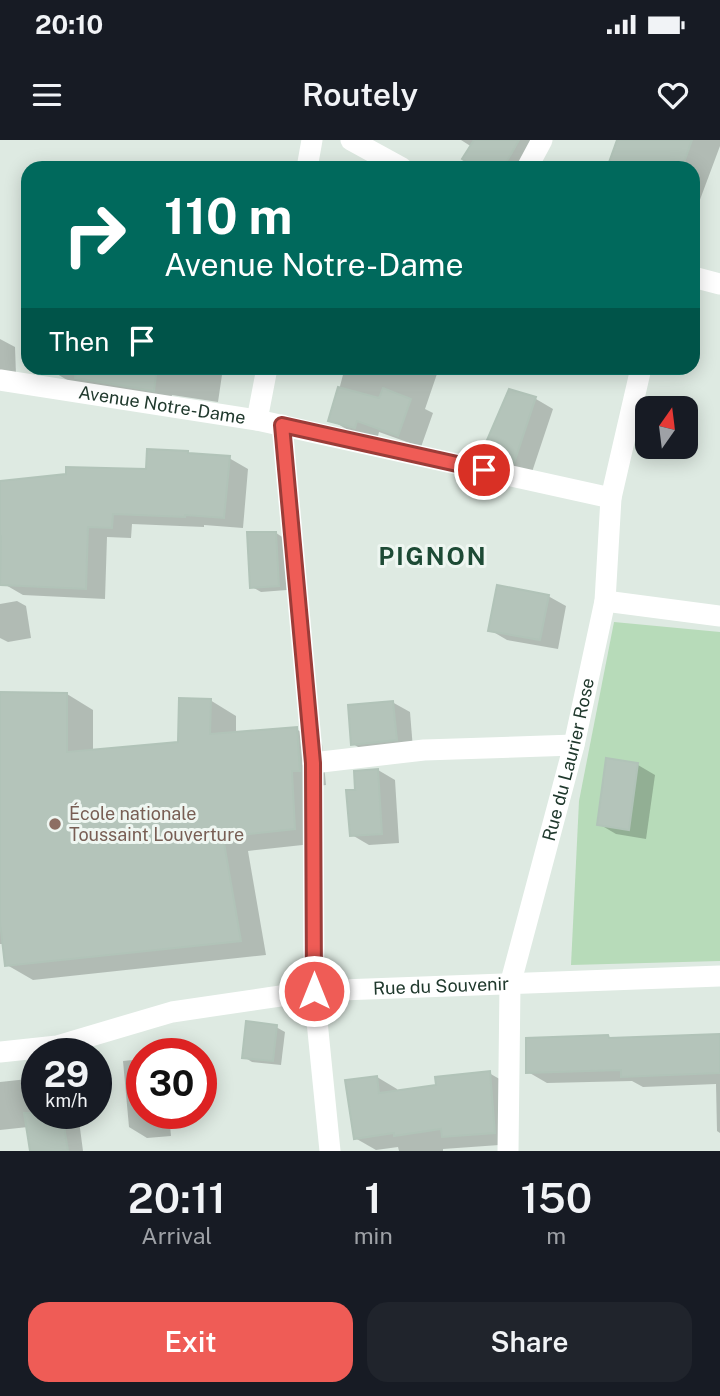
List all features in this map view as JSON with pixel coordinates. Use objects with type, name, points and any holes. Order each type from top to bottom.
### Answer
[{"type":"street","points":[[308,161],[312,140]]},
{"type":"street","points":[[351,140],[389,161]]},
{"type":"street","points":[[531,161],[542,140]]},
{"type":"street","points":[[700,279],[720,284]]},
{"type":"street","points":[[257,420],[266,375]]},
{"type":"street","name":"Rue du Laurier Rose","points":[[508,1151],[510,985],[574,744],[605,601],[611,498],[639,375]]},
{"type":"street","name":"Avenue Notre-Dame","points":[[0,380],[257,420],[611,498]]},
{"type":"street","points":[[282,425],[313,763],[314,991],[330,1151]]},
{"type":"street","points":[[605,601],[720,616]]},
{"type":"street","points":[[313,763],[424,750],[574,744]]},
{"type":"street","name":"Rue du Souvenir","points":[[0,1052],[57,1046],[172,1012],[314,991],[720,976]]},
{"type":"green space","points":[[614,622],[720,632],[720,961],[571,965],[579,801]]},
{"type":"building","points":[[474,140],[519,140],[507,161],[462,159]]},
{"type":"building","points":[[617,140],[692,140],[684,161],[610,161]]},
{"type":"building","points":[[75,375],[156,375],[154,391],[75,378]]},
{"type":"building","points":[[338,387],[379,398],[383,388],[411,399],[398,436],[357,421],[355,428],[328,421]]},
{"type":"building","points":[[509,389],[536,397],[514,463],[481,454]]},
{"type":"building","points":[[147,449],[230,456],[224,518],[113,514],[112,528],[88,527],[86,589],[0,585],[0,481],[66,474],[66,467],[146,469]]},
{"type":"building","points":[[247,532],[276,532],[279,586],[250,588]]},
{"type":"building","points":[[497,585],[549,595],[540,640],[488,631]]},
{"type":"building","points":[[0,692],[67,693],[67,752],[178,742],[179,698],[211,699],[210,734],[297,727],[300,771],[292,771],[295,829],[223,837],[241,941],[5,966],[0,922]]},
{"type":"building","points":[[393,701],[397,740],[351,745],[348,705]]},
{"type":"building","points":[[606,758],[638,763],[629,830],[597,825]]},
{"type":"building","points":[[378,769],[382,834],[350,836],[346,790],[355,790],[354,771]]},
{"type":"building","points":[[246,1021],[277,1025],[273,1061],[242,1058]]},
{"type":"building","points":[[720,1034],[720,1073],[621,1077],[621,1070],[526,1073],[526,1038]]},
{"type":"building","points":[[490,1071],[495,1133],[442,1137],[441,1129],[354,1139],[345,1080],[377,1076],[379,1093],[436,1085],[435,1077]]},
{"type":"building","points":[[27,1129],[65,1129],[68,1151],[30,1151]]},
{"type":"place","name":"École nationale Toussaint Louverture","points":[[55,824]]},
{"type":"district","name":"PIGNON","points":[[433,557]]},
{"type":"route","points":[[314,991],[313,763],[282,425],[484,470]]}]
